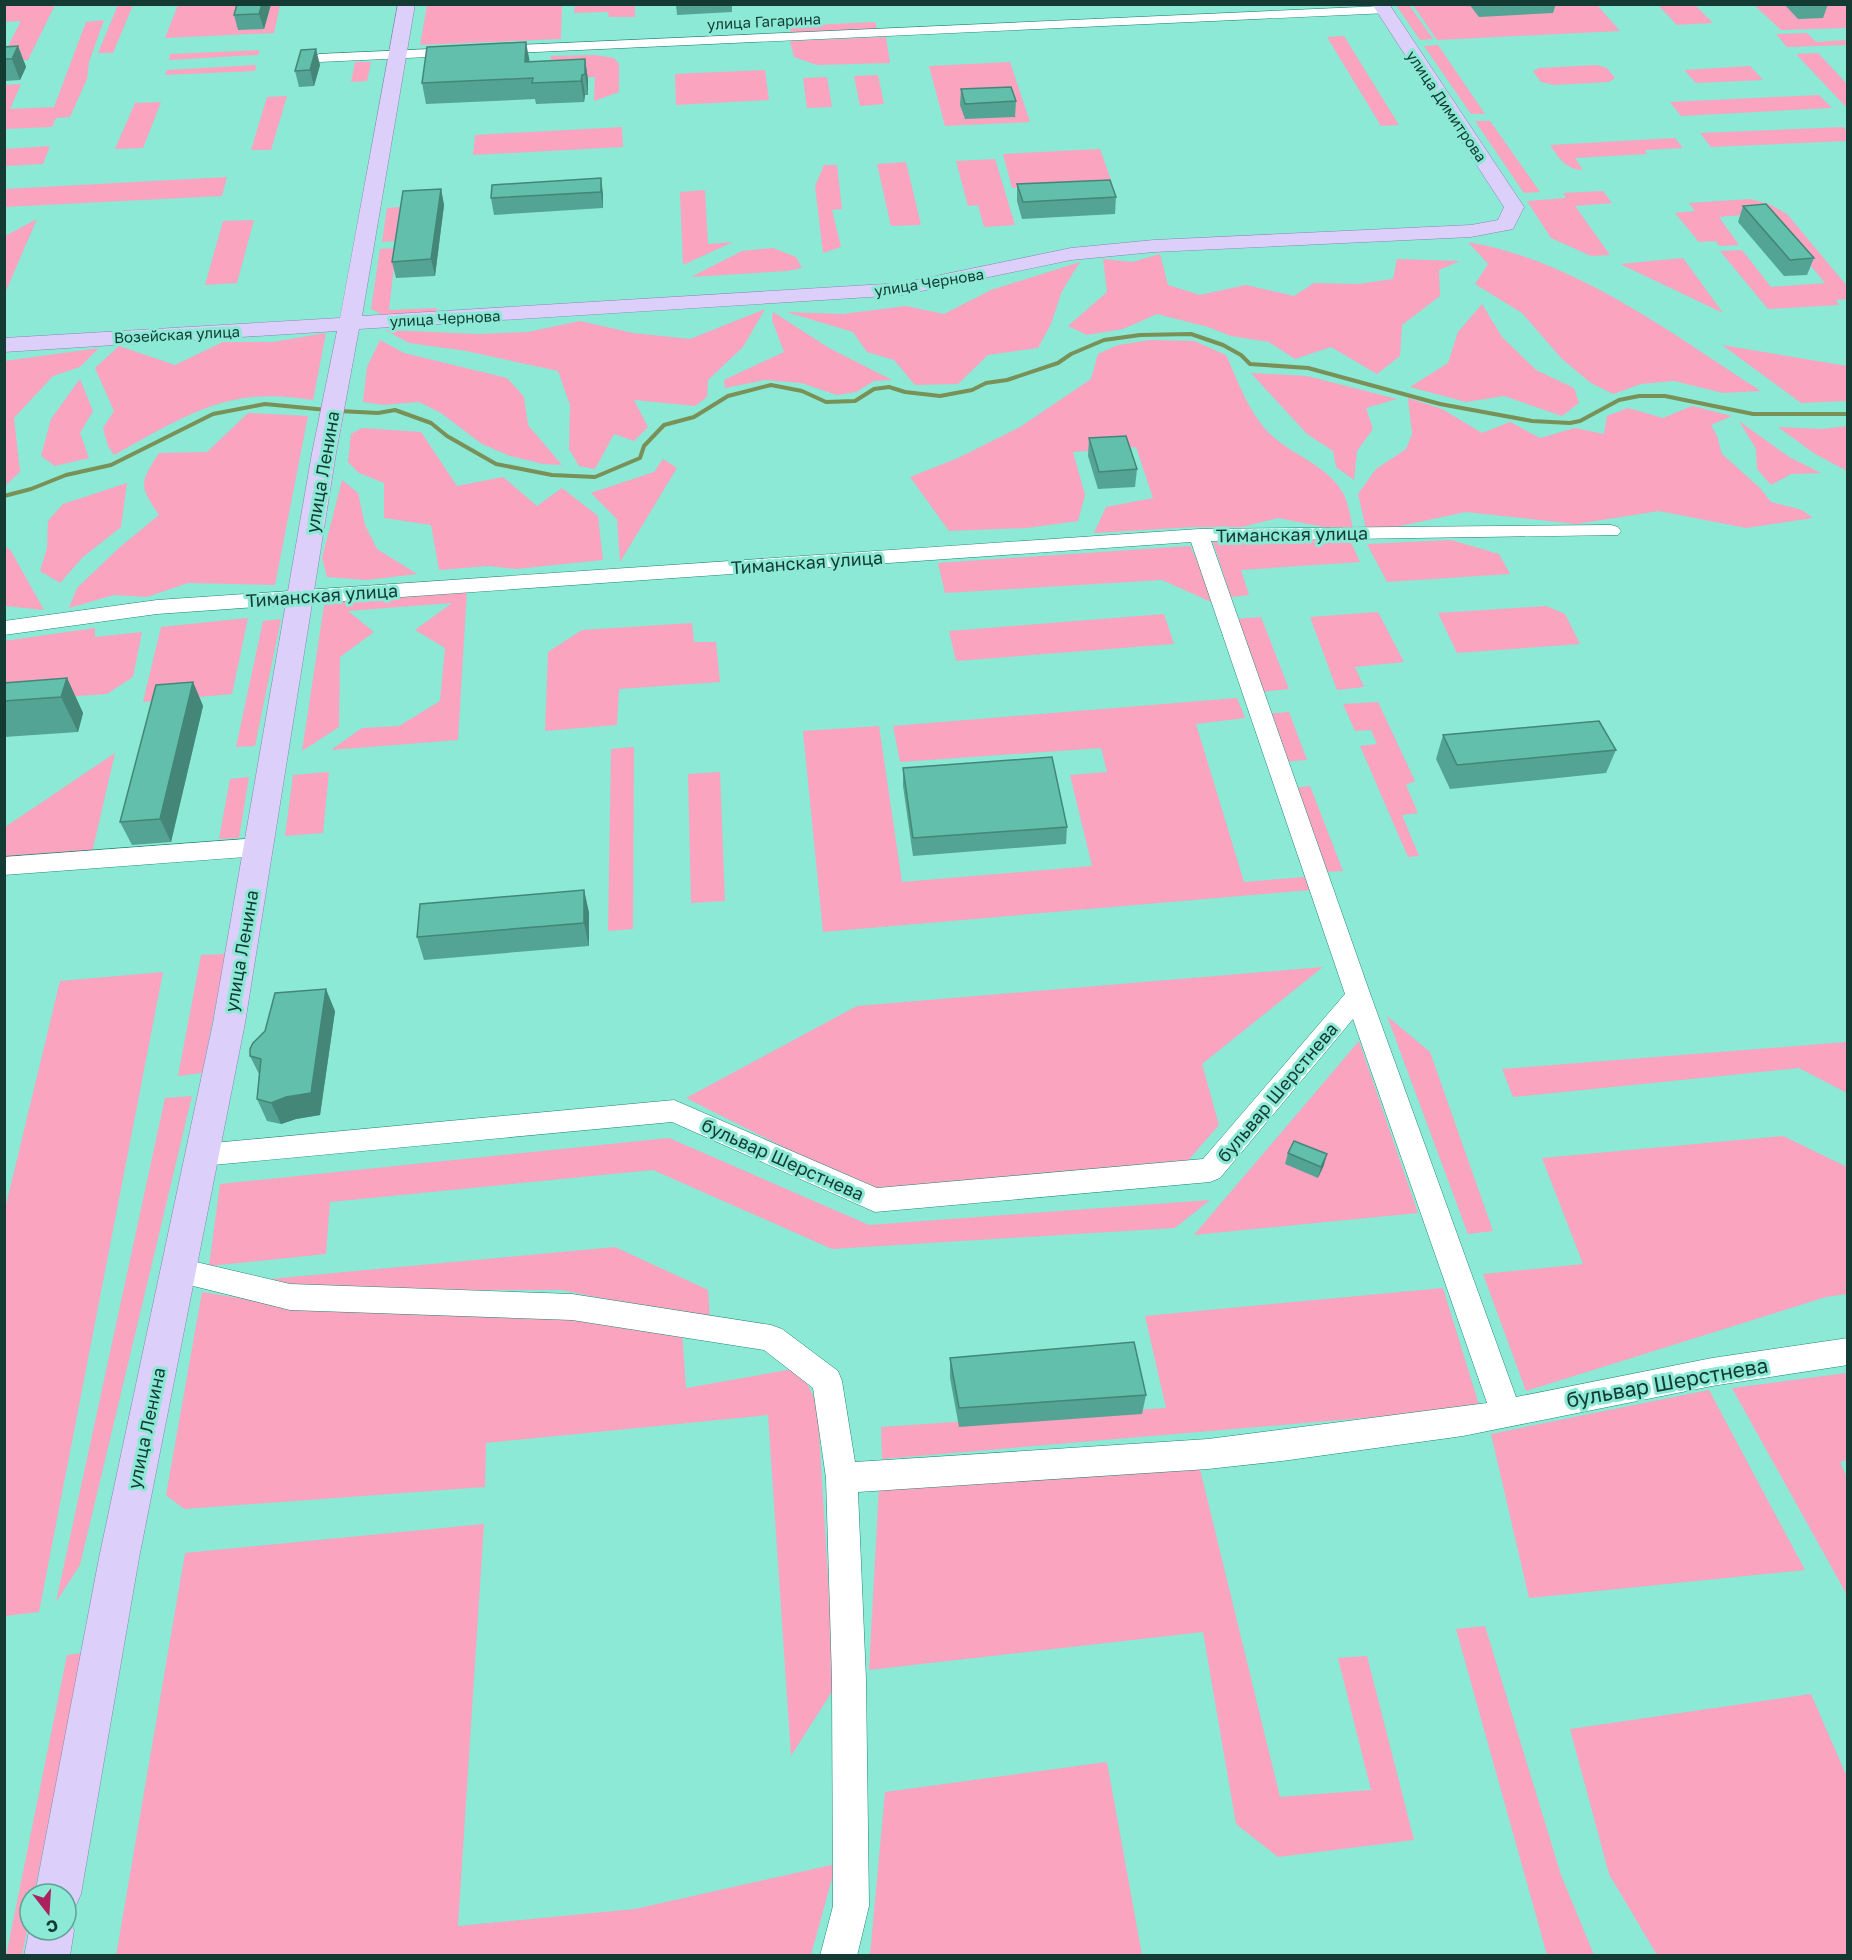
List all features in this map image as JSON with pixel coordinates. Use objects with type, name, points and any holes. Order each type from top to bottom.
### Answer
[{"type":"main road","name":"улица Ленина","points":[[60,1882],[119,1558],[229,1023],[324,453],[349,331],[407,4]]},
{"type":"main road","name":"улица Димитрова","points":[[1381,7],[1514,207]]},
{"type":"main road","name":"улица Чернова","points":[[349,331],[902,290],[1071,254],[1154,246],[1471,231],[1506,225],[1514,207]]},
{"type":"main road","name":"Возейская улица","points":[[4,345],[349,331]]},
{"type":"street","name":"улица Гагарина","points":[[319,58],[1381,7]]},
{"type":"street","name":"Тиманская улица","points":[[4,628],[157,607],[1199,535],[1611,531]]},
{"type":"street","points":[[1199,535],[1358,996],[1506,1412]]},
{"type":"street","points":[[4,866],[258,848]]},
{"type":"street","name":"бульвар Шерстнева","points":[[202,1155],[674,1111],[875,1200],[1210,1170],[1358,996]]},
{"type":"street","points":[[179,1271],[290,1297],[572,1307],[771,1338],[827,1381],[842,1478],[849,1680],[851,1905],[838,1956]]},
{"type":"street","name":"бульвар Шерстнева","points":[[842,1478],[1219,1453],[1452,1424],[1712,1372],[1848,1350]]},
{"type":"shaded area","points":[[5,5],[55,5],[28,60],[5,61],[4,54],[21,21],[5,22]]},
{"type":"shaded area","points":[[118,5],[133,5],[113,53],[98,53]]},
{"type":"shaded area","points":[[178,5],[280,5],[274,33],[165,38]]},
{"type":"shaded area","points":[[427,5],[562,5],[561,39],[420,45]]},
{"type":"shaded area","points":[[575,5],[635,5],[635,17],[609,17],[608,12],[574,13]]},
{"type":"shaded area","points":[[1396,5],[1409,5],[1433,39],[1420,40]]},
{"type":"shaded area","points":[[1413,5],[1597,5],[1620,31],[1437,40]]},
{"type":"shaded area","points":[[1658,5],[1695,5],[1713,23],[1677,25]]},
{"type":"shaded area","points":[[1754,5],[1847,5],[1847,28],[1781,30]]},
{"type":"shaded area","points":[[104,20],[89,62],[87,79],[70,117],[56,118],[52,127],[5,129],[5,85],[21,84],[10,109],[54,107],[86,22]]},
{"type":"shaded area","points":[[875,22],[877,29],[790,33],[790,26]]},
{"type":"shaded area","points":[[1807,33],[1816,42],[1847,40],[1847,45],[1787,47],[1776,34]]},
{"type":"shaded area","points":[[1344,36],[1399,125],[1381,126],[1327,37]]},
{"type":"shaded area","points":[[886,37],[890,63],[817,65],[794,57],[790,41]]},
{"type":"shaded area","points":[[1438,45],[1485,114],[1471,114],[1424,46]]},
{"type":"shaded area","points":[[259,50],[258,55],[169,60],[170,54]]},
{"type":"shaded area","points":[[1818,53],[1847,84],[1847,108],[1796,54]]},
{"type":"shaded area","points":[[595,55],[614,58],[619,64],[619,92],[594,101],[595,77],[550,79],[551,56]]},
{"type":"shaded area","points":[[355,62],[371,62],[367,81],[351,82]]},
{"type":"shaded area","points":[[1010,62],[1030,122],[945,126],[929,66]]},
{"type":"shaded area","points":[[256,65],[255,71],[165,75],[167,70]]},
{"type":"shaded area","points":[[1597,65],[1607,68],[1615,78],[1609,82],[1554,85],[1541,82],[1533,71],[1539,68]]},
{"type":"shaded area","points":[[1750,66],[1763,80],[1696,83],[1684,70]]},
{"type":"shaded area","points":[[765,70],[769,100],[676,105],[675,74]]},
{"type":"shaded area","points":[[878,75],[884,104],[860,106],[854,76]]},
{"type":"shaded area","points":[[827,77],[832,107],[807,108],[803,78]]},
{"type":"shaded area","points":[[1819,95],[1832,108],[1681,116],[1670,102]]},
{"type":"shaded area","points":[[287,96],[271,150],[251,150],[267,97]]},
{"type":"shaded area","points":[[161,102],[143,148],[115,149],[135,103]]},
{"type":"shaded area","points":[[1475,121],[1490,121],[1540,192],[1524,193]]},
{"type":"shaded area","points":[[622,127],[623,147],[473,155],[475,135]]},
{"type":"shaded area","points":[[1843,127],[1847,131],[1847,141],[1711,147],[1700,133]]},
{"type":"shaded area","points":[[1675,138],[1683,148],[1645,150],[1647,154],[1575,158],[1583,170],[1567,165],[1550,145]]},
{"type":"shaded area","points":[[50,146],[43,164],[5,166],[5,149]]},
{"type":"shaded area","points":[[1100,149],[1112,183],[1012,188],[1003,154]]},
{"type":"shaded area","points":[[995,159],[1015,225],[984,227],[978,205],[968,206],[956,161]]},
{"type":"shaded area","points":[[906,162],[921,225],[891,226],[877,164]]},
{"type":"shaded area","points":[[824,165],[837,165],[842,209],[832,210],[841,247],[823,253],[815,186]]},
{"type":"shaded area","points":[[227,177],[222,196],[5,207],[5,189]]},
{"type":"shaded area","points":[[705,190],[708,244],[733,242],[683,265],[680,192]]},
{"type":"shaded area","points":[[1603,191],[1612,203],[1575,206],[1610,255],[1591,256],[1551,238],[1527,201],[1566,198],[1563,193]]},
{"type":"shaded area","points":[[1751,199],[1771,205],[1787,214],[1847,286],[1847,299],[1836,300],[1839,305],[1768,309],[1720,251],[1742,250],[1771,287],[1825,283],[1773,220],[1755,214],[1719,217],[1739,245],[1720,246],[1715,241],[1699,242],[1675,213],[1695,211],[1689,203]]},
{"type":"shaded area","points":[[402,207],[398,241],[382,242],[387,208]]},
{"type":"shaded area","points":[[37,219],[5,293],[5,236]]},
{"type":"shaded area","points":[[254,220],[237,283],[205,285],[223,221]]},
{"type":"shaded area","points":[[1468,242],[1508,251],[1585,282],[1657,323],[1761,391],[1723,393],[1674,381],[1641,384],[1613,394],[1591,383],[1562,359],[1522,313],[1475,284],[1488,264]]},
{"type":"shaded area","points":[[396,248],[389,310],[437,308],[436,315],[387,317],[371,309],[380,249]]},
{"type":"shaded area","points":[[773,248],[796,257],[802,268],[691,277],[742,251]]},
{"type":"shaded area","points":[[1160,254],[1168,285],[1200,295],[1246,285],[1294,296],[1314,283],[1358,284],[1393,279],[1397,259],[1460,261],[1439,270],[1440,296],[1402,325],[1400,356],[1377,374],[1331,347],[1295,359],[1269,342],[1231,336],[1208,327],[1157,314],[1123,329],[1087,335],[1068,326],[1107,292],[1103,259],[1132,262]]},
{"type":"shaded area","points":[[1683,258],[1723,313],[1620,264]]},
{"type":"shaded area","points":[[1080,262],[1062,291],[1051,324],[1038,348],[988,355],[958,384],[915,385],[894,360],[867,352],[853,332],[786,312],[843,314],[906,306],[944,314],[991,290]]},
{"type":"shaded area","points":[[1482,304],[1502,337],[1536,370],[1574,388],[1579,403],[1562,416],[1504,396],[1466,402],[1410,387],[1448,363],[1458,332]]},
{"type":"shaded area","points":[[765,309],[743,347],[708,380],[707,397],[695,406],[634,400],[648,427],[634,441],[614,434],[595,469],[579,466],[569,449],[570,405],[558,371],[466,351],[409,343],[385,330],[477,334],[528,332],[580,321],[633,333],[690,339]]},
{"type":"shaded area","points":[[773,312],[829,348],[892,380],[874,381],[856,392],[837,395],[801,383],[765,380],[725,388],[724,380],[784,352],[772,320]]},
{"type":"shaded area","points":[[326,333],[313,400],[283,396],[231,401],[208,407],[186,417],[114,455],[108,446],[103,428],[114,411],[95,368],[119,346],[175,365],[223,342],[273,342]]},
{"type":"shaded area","points":[[380,340],[404,353],[507,378],[524,397],[528,425],[562,465],[543,464],[510,456],[482,444],[441,413],[419,402],[384,405],[363,402],[367,367]]},
{"type":"shaded area","points":[[1151,340],[1194,341],[1226,355],[1246,400],[1262,425],[1281,443],[1336,482],[1345,497],[1354,533],[1278,518],[1242,527],[1193,527],[1094,533],[1106,507],[1153,498],[1136,447],[1073,452],[1085,495],[1078,521],[1027,528],[949,531],[910,477],[958,458],[1020,427],[1091,379],[1098,354],[1118,345]]},
{"type":"shaded area","points":[[1722,345],[1847,366],[1847,401],[1801,403]]},
{"type":"shaded area","points":[[99,348],[80,367],[53,376],[14,418],[20,472],[5,486],[5,361]]},
{"type":"shaded area","points":[[1251,373],[1307,376],[1397,399],[1366,408],[1373,429],[1357,451],[1354,480],[1336,467],[1333,451],[1307,434]]},
{"type":"shaded area","points":[[80,379],[93,411],[80,433],[89,458],[55,466],[41,456],[51,419]]},
{"type":"shaded area","points":[[1408,398],[1442,409],[1482,433],[1510,422],[1540,438],[1575,428],[1604,434],[1607,416],[1628,408],[1663,418],[1692,406],[1732,416],[1711,425],[1722,454],[1760,488],[1771,502],[1802,510],[1813,518],[1746,528],[1659,511],[1576,524],[1466,512],[1367,533],[1358,494],[1376,469],[1406,449],[1412,434]]},
{"type":"shaded area","points":[[248,413],[308,416],[275,585],[188,583],[147,597],[114,595],[69,608],[77,588],[120,547],[159,515],[148,497],[144,484],[159,453],[207,452]]},
{"type":"shaded area","points":[[1739,421],[1789,457],[1821,473],[1791,474],[1771,485],[1757,469],[1756,449]]},
{"type":"shaded area","points":[[1847,426],[1847,471],[1815,454],[1778,427],[1822,429]]},
{"type":"shaded area","points":[[362,428],[421,432],[457,486],[503,477],[537,506],[562,488],[598,516],[603,560],[516,569],[488,566],[439,570],[431,525],[384,518],[384,483],[359,473],[348,462],[351,434]]},
{"type":"shaded area","points":[[663,459],[677,468],[620,562],[617,519],[591,493],[654,472]]},
{"type":"shaded area","points":[[342,480],[358,493],[365,525],[377,549],[417,574],[367,580],[327,577],[322,558]]},
{"type":"shaded area","points":[[127,483],[121,527],[83,557],[60,583],[40,571],[47,548],[48,521],[63,504]]},
{"type":"shaded area","points":[[1349,538],[1360,562],[1241,570],[1249,595],[1231,597],[1213,542]]},
{"type":"shaded area","points":[[1451,540],[1499,554],[1510,574],[1387,582],[1367,544]]},
{"type":"shaded area","points":[[4,545],[11,551],[44,610],[5,606]]},
{"type":"shaded area","points":[[1190,546],[1218,605],[1162,580],[945,593],[938,563]]},
{"type":"shaded area","points":[[467,590],[458,740],[331,750],[362,728],[399,726],[440,701],[445,648],[415,630],[452,603],[348,611],[374,632],[340,657],[339,727],[302,751],[325,599]]},
{"type":"shaded area","points":[[1546,606],[1565,614],[1580,644],[1457,653],[1438,613]]},
{"type":"shaded area","points":[[1378,612],[1404,662],[1355,667],[1364,687],[1337,690],[1310,617]]},
{"type":"shaded area","points":[[1164,614],[1174,644],[956,661],[949,631]]},
{"type":"shaded area","points":[[1261,617],[1289,689],[1261,692],[1234,619]]},
{"type":"shaded area","points":[[248,618],[232,694],[143,702],[161,627]]},
{"type":"shaded area","points":[[281,619],[255,746],[236,747],[263,621]]},
{"type":"shaded area","points":[[692,623],[694,642],[716,642],[720,682],[619,689],[617,725],[545,731],[548,652],[582,630]]},
{"type":"shaded area","points":[[95,628],[95,637],[142,632],[133,677],[107,694],[5,701],[4,641]]},
{"type":"shaded area","points":[[1237,698],[1245,718],[1196,724],[1244,882],[1305,877],[1310,890],[823,932],[803,731],[879,726],[902,882],[1092,866],[1070,775],[1107,772],[1101,748],[900,762],[893,726]]},
{"type":"shaded area","points":[[1378,702],[1415,781],[1406,785],[1418,813],[1402,815],[1419,856],[1408,857],[1360,746],[1377,744],[1371,730],[1355,731],[1343,704]]},
{"type":"shaded area","points":[[1289,712],[1307,760],[1282,762],[1265,714]]},
{"type":"shaded area","points":[[634,747],[633,929],[608,931],[611,749]]},
{"type":"shaded area","points":[[115,753],[91,857],[5,864],[5,827]]},
{"type":"shaded area","points":[[329,772],[323,833],[285,836],[293,775]]},
{"type":"shaded area","points":[[720,772],[725,901],[691,903],[688,774]]},
{"type":"shaded area","points":[[249,777],[239,838],[219,839],[230,779]]},
{"type":"shaded area","points":[[1310,786],[1343,871],[1325,872],[1293,788]]},
{"type":"shaded area","points":[[226,954],[202,1073],[178,1076],[201,955]]},
{"type":"shaded area","points":[[1323,967],[1202,1064],[1219,1125],[1186,1163],[875,1193],[686,1098],[857,1006]]},
{"type":"shaded area","points":[[163,972],[39,1612],[5,1616],[5,1209],[60,981]]},
{"type":"shaded area","points":[[1387,1016],[1430,1052],[1493,1231],[1468,1234]]},
{"type":"shaded area","points":[[1359,1041],[1418,1213],[1194,1235]]},
{"type":"shaded area","points":[[1847,1042],[1847,1093],[1799,1068],[1513,1097],[1502,1069]]},
{"type":"shaded area","points":[[192,1096],[80,1565],[56,1602],[165,1098]]},
{"type":"shaded area","points":[[1783,1136],[1847,1167],[1847,1294],[1826,1297],[1526,1391],[1483,1274],[1583,1264],[1542,1158]]},
{"type":"shaded area","points":[[669,1138],[869,1225],[1210,1200],[1175,1228],[832,1249],[653,1170],[330,1202],[326,1254],[209,1266],[220,1184]]},
{"type":"shaded area","points":[[615,1247],[708,1290],[710,1320],[561,1290],[319,1290],[270,1279]]},
{"type":"shaded area","points":[[1443,1288],[1480,1408],[882,1459],[881,1427],[1166,1408],[1145,1316]]},
{"type":"shaded area","points":[[202,1292],[288,1306],[567,1313],[682,1331],[686,1388],[799,1368],[817,1403],[835,1687],[791,1756],[768,1415],[486,1443],[485,1487],[184,1509],[166,1495]]},
{"type":"shaded area","points":[[1847,1373],[1847,1460],[1840,1462],[1847,1478],[1847,1595],[1732,1388]]},
{"type":"shaded area","points":[[1709,1390],[1805,1570],[1529,1598],[1491,1434]]},
{"type":"shaded area","points":[[1199,1465],[1280,1797],[1371,1790],[1338,1658],[1367,1656],[1414,1840],[1278,1857],[1236,1824],[1203,1632],[869,1670],[879,1487]]},
{"type":"shaded area","points":[[484,1524],[458,1926],[635,1909],[836,1864],[811,1955],[116,1956],[185,1553]]},
{"type":"shaded area","points":[[1485,1626],[1561,1875],[1594,1955],[1547,1955],[1456,1629]]},
{"type":"shaded area","points":[[82,1653],[36,1882],[21,1882],[67,1655]]},
{"type":"shaded area","points":[[1811,1694],[1847,1777],[1847,1955],[1657,1955],[1609,1874],[1570,1729]]},
{"type":"shaded area","points":[[1107,1762],[1142,1955],[870,1955],[885,1792]]},
{"type":"shaded area","points":[[18,1897],[18,1942],[25,1942],[22,1955],[6,1956]]},
{"type":"building","points":[[237,4],[262,4],[259,14],[234,15]]},
{"type":"building","points":[[526,42],[525,62],[585,59],[585,74],[582,75],[581,81],[532,83],[533,78],[422,83],[427,47]]},
{"type":"building","points":[[18,46],[12,59],[4,59],[4,47]]},
{"type":"building","points":[[316,49],[310,70],[295,71],[301,50]]},
{"type":"building","points":[[1011,87],[1016,101],[965,104],[961,89]]},
{"type":"building","points":[[601,178],[601,192],[491,198],[492,185]]},
{"type":"building","points":[[1110,180],[1116,197],[1023,202],[1017,184]]},
{"type":"building","points":[[441,189],[431,259],[392,262],[403,191]]},
{"type":"building","points":[[1766,204],[1814,258],[1790,260],[1743,206]]},
{"type":"building","points":[[1126,436],[1137,469],[1099,472],[1089,438]]},
{"type":"building","points":[[67,678],[61,697],[4,701],[4,683]]},
{"type":"building","points":[[193,682],[160,819],[120,822],[156,685]]},
{"type":"building","points":[[1599,721],[1616,750],[1457,765],[1443,735]]},
{"type":"building","points":[[1052,757],[1067,827],[913,838],[903,768]]},
{"type":"building","points":[[584,890],[584,923],[417,937],[420,904]]},
{"type":"building","points":[[326,989],[311,1093],[286,1097],[271,1103],[257,1099],[261,1059],[250,1056],[250,1049],[265,1031],[275,993]]},
{"type":"building","points":[[1294,1141],[1327,1154],[1321,1167],[1288,1153]]},
{"type":"building","points":[[1134,1342],[1146,1395],[959,1408],[950,1358]]},
{"type":"waterway","points":[[339,411],[378,413],[395,410],[431,423],[447,436],[496,464],[552,475],[595,477],[640,458],[644,446],[664,425],[694,417],[728,396],[771,385],[802,391],[826,402],[855,401],[874,389],[889,387],[905,392],[940,396],[972,390],[986,383],[1007,380],[1058,363],[1071,354],[1104,340],[1140,335],[1191,334],[1223,345],[1241,355],[1250,364],[1308,368],[1440,404],[1532,421],[1570,423],[1580,421],[1619,400],[1639,396],[1665,396],[1753,414],[1848,414]]},
{"type":"waterway","points":[[4,496],[31,489],[66,475],[111,465],[213,414],[265,404],[327,410]]}]
